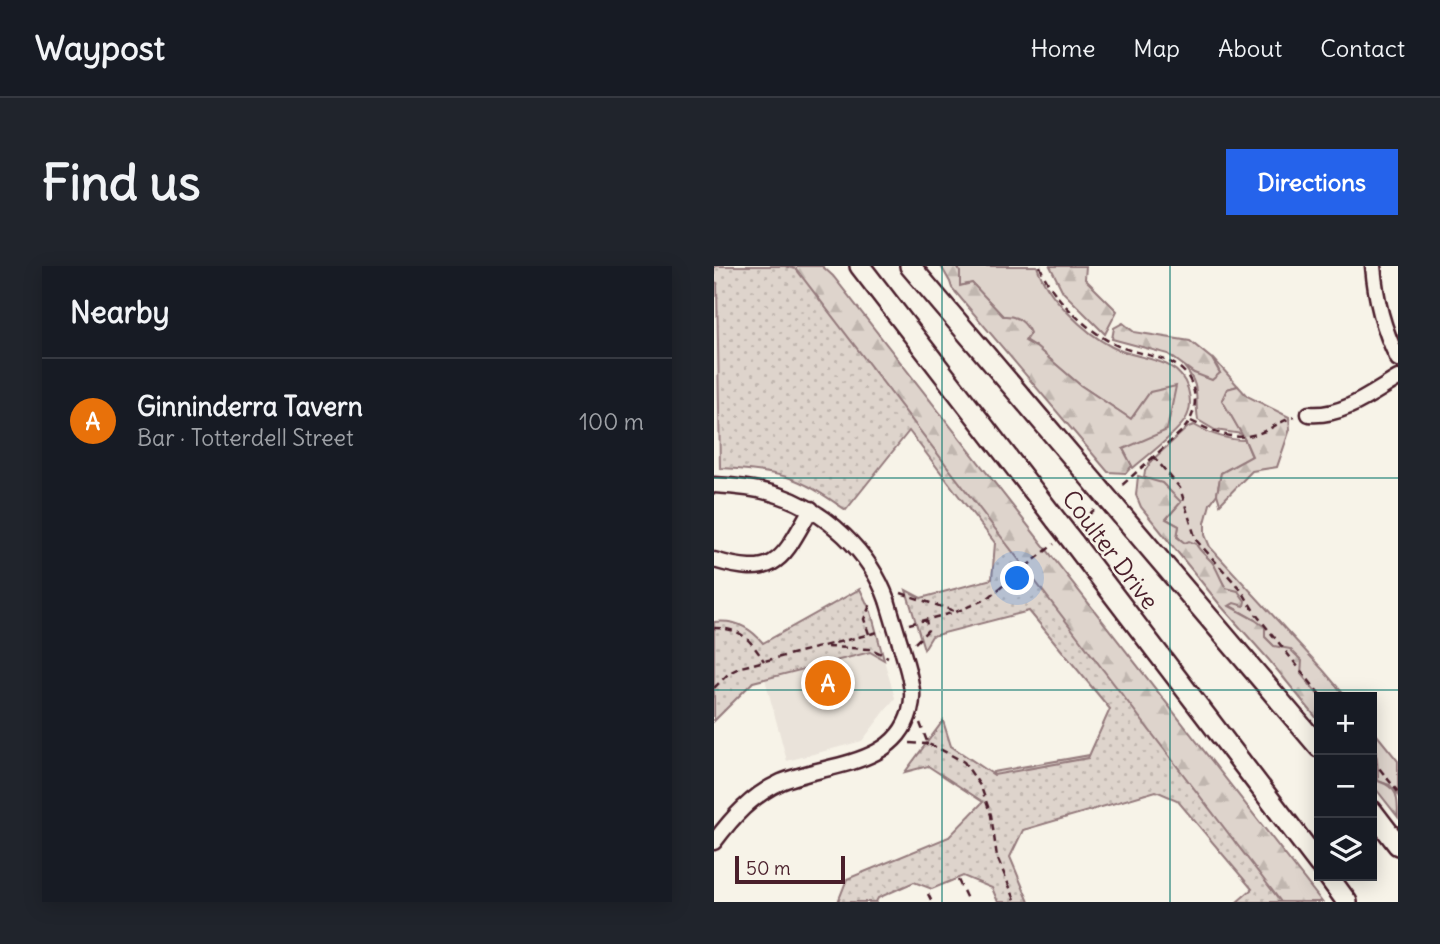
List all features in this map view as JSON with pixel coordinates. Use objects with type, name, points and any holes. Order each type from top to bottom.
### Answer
[{"type":"main road","points":[[845,266],[885,299]]},
{"type":"main road","name":"Coulter Drive","points":[[860,266],[1314,857]]},
{"type":"main road","name":"Coulter Drive","points":[[911,266],[1314,741]]},
{"type":"main road","points":[[1377,818],[1398,845]]},
{"type":"main road","points":[[1332,881],[1347,902]]},
{"type":"street","points":[[1373,266],[1376,297],[1387,336],[1398,359]]},
{"type":"street","points":[[1309,414],[1333,413],[1398,378]]},
{"type":"street","points":[[714,485],[744,487],[778,495],[811,509],[842,533],[868,562],[908,643],[912,686],[906,723],[900,734],[880,751],[779,783],[753,799],[731,819],[714,842]]},
{"type":"street","points":[[714,560],[743,567],[763,567],[775,562],[789,549],[811,509]]},
{"type":"path","points":[[903,625],[956,611],[988,598],[1110,501],[1191,421],[1195,396],[1191,380],[1180,367],[1166,359],[1126,350],[1109,341],[1087,325],[1061,300],[1046,281],[1040,266]]},
{"type":"path","points":[[1191,421],[1232,437],[1250,436],[1291,418],[1309,414]]},
{"type":"path","points":[[1153,456],[1180,488],[1196,540],[1242,591],[1255,613],[1318,692]]},
{"type":"path","points":[[869,634],[864,619],[875,594],[886,596],[895,592],[956,611]]},
{"type":"path","points":[[908,643],[928,630],[926,619]]},
{"type":"path","points":[[714,628],[740,634],[751,642],[764,661]]},
{"type":"path","points":[[714,688],[735,669],[892,628]]},
{"type":"path","points":[[821,646],[871,649],[889,658]]},
{"type":"path","points":[[920,715],[920,724],[928,744]]},
{"type":"path","points":[[905,743],[928,744],[964,762],[981,787],[991,815],[997,857],[1016,902]]},
{"type":"path","points":[[1377,765],[1398,792]]},
{"type":"path","points":[[958,880],[967,899]]},
{"type":"path","points":[[929,894],[932,902]]},
{"type":"shaded area","points":[[871,652],[884,660],[895,698],[862,741],[787,761],[765,679]]},
{"type":"green space","points":[[714,266],[785,266],[796,269],[1281,902],[1237,902],[1252,889],[1177,800],[1156,791],[1023,830],[1010,857],[1029,902],[998,902],[992,888],[963,876],[932,889],[914,882],[878,898],[876,902],[838,902],[847,879],[949,837],[983,802],[928,766],[905,772],[943,721],[951,746],[994,775],[1088,758],[1110,709],[1029,611],[932,636],[924,649],[906,590],[921,598],[992,579],[995,543],[909,431],[846,510],[811,487],[787,477],[720,468],[717,283],[714,282]]},
{"type":"green space","points":[[730,266],[822,266],[833,276],[1322,902],[1265,902],[1183,781],[1003,831],[993,772],[1101,753],[1127,708],[908,428]]},
{"type":"green space","points":[[941,266],[957,266],[960,286],[972,283],[1003,316],[1020,320],[1030,333],[1025,341],[1036,347],[1080,385],[1131,419],[1150,392],[1176,386],[1167,430],[1123,449],[1132,466],[1126,473],[1108,472],[952,288]]},
{"type":"green space","points":[[957,266],[1037,266],[1058,301],[1090,333],[1112,347],[1156,360],[1176,370],[1183,378],[1189,393],[1187,417],[1168,439],[1133,468],[1123,449],[1150,392],[1131,419],[1080,385],[1025,340],[972,283],[960,286]]},
{"type":"green space","points":[[1050,266],[1086,266],[1085,279],[1117,311],[1105,334],[1063,292]]},
{"type":"green space","points":[[1123,323],[1134,332],[1190,341],[1212,359],[1220,373],[1212,380],[1194,373],[1168,354],[1112,339],[1114,328]]},
{"type":"green space","points":[[1213,358],[1238,386],[1227,389],[1222,400],[1242,434],[1215,430],[1198,420],[1195,386],[1183,365],[1194,373],[1220,373]]},
{"type":"green space","points":[[1238,386],[1247,396],[1289,417],[1290,429],[1277,467],[1252,471],[1220,504],[1217,494],[1221,473],[1252,456],[1222,400],[1227,389]]},
{"type":"green space","points":[[1194,425],[1218,436],[1245,440],[1252,457],[1221,473],[1217,494],[1210,504],[1205,523],[1205,535],[1210,547],[1342,692],[1316,692],[1265,637],[1255,620],[1229,605],[1234,603],[1214,564],[1200,551],[1185,544],[1177,536],[1179,526],[1166,519],[1181,502],[1144,477],[1145,471],[1148,464],[1188,427]]},
{"type":"green space","points":[[1138,476],[1162,483],[1181,502],[1166,519],[1179,526],[1177,537],[1185,543],[1189,541],[1196,544],[1212,562],[1226,588],[1238,591],[1245,601],[1244,606],[1234,603],[1229,606],[1265,627],[1265,637],[1274,646],[1290,649],[1302,661],[1301,674],[1316,692],[1314,715],[1221,606],[1141,507],[1136,495]]},
{"type":"green space","points":[[860,589],[871,612],[884,660],[870,652],[753,682],[714,721],[714,622],[742,625],[763,643]]},
{"type":"green space","points":[[1377,735],[1398,761],[1398,795],[1390,785],[1378,781]]},
{"type":"green space","points":[[1377,760],[1378,781],[1393,790],[1398,804],[1398,817],[1377,790]]},
{"type":"place","name":"Ginninderra Tavern","points":[[828,683]]}]
